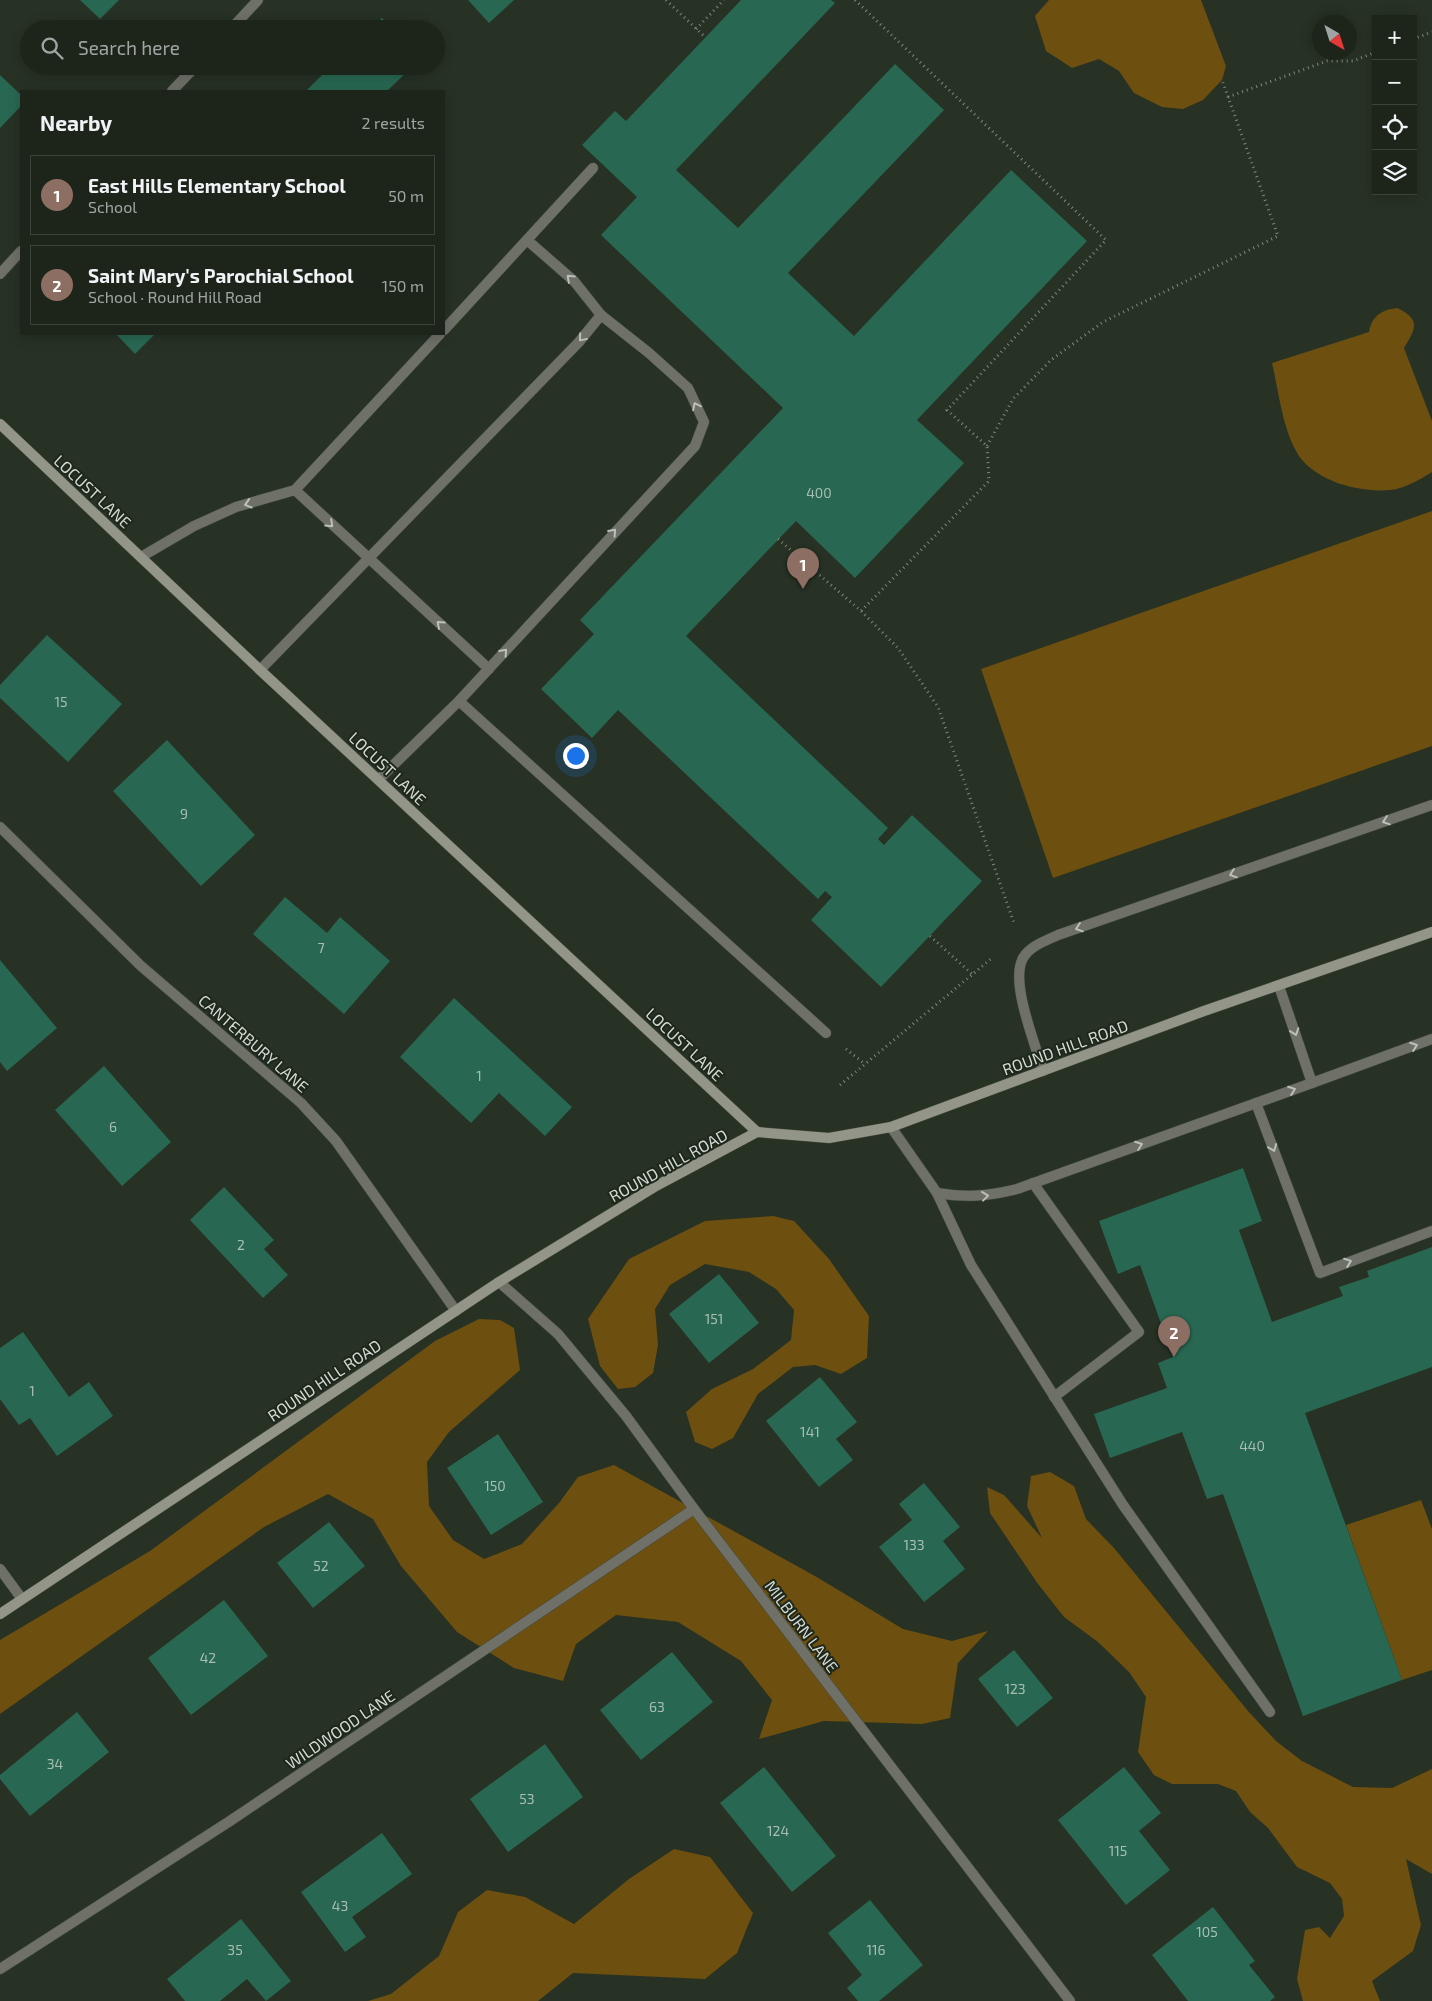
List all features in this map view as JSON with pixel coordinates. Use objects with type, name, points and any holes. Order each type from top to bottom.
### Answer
[{"type":"street","points":[[239,20],[258,0]]},
{"type":"street","points":[[173,90],[187,75]]},
{"type":"street","points":[[445,329],[593,168]]},
{"type":"street","points":[[379,779],[459,701],[695,446],[704,422],[688,388],[649,353],[601,315],[574,281],[527,240]]},
{"type":"street","points":[[0,274],[20,252]]},
{"type":"street","points":[[260,670],[579,342],[601,315]]},
{"type":"street","points":[[141,557],[194,526],[236,507],[295,490],[439,335]]},
{"type":"street","name":"LOCUST LANE","points":[[0,424],[260,670],[758,1132]]},
{"type":"street","points":[[295,490],[489,669]]},
{"type":"street","points":[[459,701],[826,1033]]},
{"type":"street","points":[[1043,1071],[1020,991],[1018,971],[1024,956],[1036,945],[1432,805]]},
{"type":"street","name":"CANTERBURY LANE","points":[[0,827],[141,966],[301,1103],[320,1122],[336,1141],[456,1310]]},
{"type":"street","name":"ROUND HILL ROAD","points":[[0,1614],[498,1282],[656,1186],[758,1132],[830,1138],[892,1127],[1432,932]]},
{"type":"street","points":[[1279,986],[1312,1083]]},
{"type":"street","points":[[937,1194],[964,1198],[988,1197],[1033,1183],[1432,1039]]},
{"type":"street","points":[[1256,1103],[1320,1273],[1432,1230]]},
{"type":"street","points":[[892,1127],[937,1194],[971,1265],[1123,1506],[1270,1712]]},
{"type":"street","points":[[1033,1183],[1139,1332],[1054,1397]]},
{"type":"street","name":"MILBURN LANE","points":[[498,1282],[558,1334],[626,1416],[694,1509],[1070,2001]]},
{"type":"street","name":"WILDWOOD LANE","points":[[0,1969],[230,1820],[694,1509]]},
{"type":"street","points":[[0,1569],[22,1599]]},
{"type":"path","points":[[666,0],[705,37]]},
{"type":"path","points":[[696,29],[724,0]]},
{"type":"path","points":[[855,0],[1106,240],[947,410],[987,446]]},
{"type":"path","points":[[1417,38],[1432,32]]},
{"type":"path","points":[[1228,97],[1327,61],[1353,61],[1372,54]]},
{"type":"path","points":[[862,611],[989,481],[987,446],[1013,399],[1051,360],[1103,322],[1278,236],[1222,80]]},
{"type":"path","points":[[778,539],[862,611],[898,648],[938,707],[1014,922]]},
{"type":"path","points":[[930,936],[972,974]]},
{"type":"path","points":[[840,1085],[992,958]]},
{"type":"shaded area","points":[[1049,0],[1201,0],[1226,66],[1222,80],[1203,100],[1183,109],[1162,107],[1134,93],[1119,71],[1099,59],[1072,68],[1046,51],[1035,16]]},
{"type":"shaded area","points":[[1397,308],[1405,312],[1413,320],[1413,330],[1404,348],[1432,421],[1432,472],[1407,486],[1390,490],[1364,489],[1337,483],[1313,470],[1296,451],[1284,420],[1272,363],[1369,332],[1372,322],[1378,315],[1386,310]]},
{"type":"shaded area","points":[[1432,511],[1432,746],[1053,878],[981,669]]},
{"type":"shaded area","points":[[773,1216],[794,1221],[829,1259],[869,1316],[867,1358],[841,1374],[815,1365],[793,1367],[758,1394],[733,1438],[712,1449],[695,1442],[686,1412],[712,1389],[753,1369],[791,1340],[794,1310],[776,1289],[749,1272],[705,1264],[670,1285],[655,1309],[658,1345],[653,1373],[635,1387],[618,1389],[600,1366],[588,1319],[629,1259],[705,1221]]},
{"type":"shaded area","points":[[479,1319],[500,1320],[514,1328],[520,1370],[449,1432],[427,1462],[429,1506],[453,1540],[484,1559],[522,1544],[559,1503],[578,1477],[614,1465],[815,1576],[903,1629],[952,1641],[988,1631],[958,1663],[950,1718],[922,1724],[824,1721],[759,1739],[772,1700],[741,1661],[678,1622],[616,1615],[576,1644],[563,1681],[514,1668],[457,1632],[401,1566],[373,1519],[328,1494],[264,1527],[0,1714],[0,1640],[150,1551],[435,1341]]},
{"type":"shaded area","points":[[1050,1472],[1074,1486],[1086,1519],[1114,1548],[1248,1711],[1276,1741],[1302,1761],[1353,1787],[1392,1788],[1432,1769],[1432,1874],[1406,1859],[1421,1925],[1413,1951],[1372,1981],[1380,2001],[1303,2001],[1297,1979],[1305,1930],[1319,1927],[1330,1938],[1344,1916],[1342,1899],[1330,1883],[1297,1867],[1268,1828],[1250,1812],[1236,1791],[1218,1784],[1172,1784],[1154,1775],[1138,1752],[1146,1697],[1129,1672],[1098,1642],[1064,1617],[1038,1584],[990,1513],[987,1487],[1004,1495],[1042,1538],[1027,1506],[1031,1476]]},
{"type":"shaded area","points":[[1421,1500],[1432,1529],[1432,1670],[1402,1680],[1346,1525]]},
{"type":"shaded area","points":[[674,1849],[710,1857],[753,1913],[737,1953],[705,1979],[573,1973],[538,2001],[368,2001],[391,1994],[439,1956],[458,1912],[487,1890],[525,1897],[574,1924],[629,1879]]},
{"type":"building","points":[[80,0],[119,0],[100,19]]},
{"type":"building","points":[[468,0],[514,0],[489,23]]},
{"type":"building","points":[[741,0],[831,0],[835,3],[676,170],[738,228],[895,64],[944,110],[788,273],[854,336],[1011,170],[1087,241],[917,420],[964,463],[855,578],[796,521],[686,636],[888,828],[878,839],[884,845],[912,815],[982,881],[881,987],[811,920],[832,897],[825,891],[818,899],[618,710],[592,738],[541,689],[594,634],[580,620],[783,408],[601,235],[637,197],[582,145],[615,111],[626,121]]},
{"type":"building","points":[[0,75],[20,94],[20,107],[0,128]]},
{"type":"building","points":[[322,75],[404,75],[388,90],[307,90]]},
{"type":"building","points":[[117,335],[154,335],[135,354]]},
{"type":"building","points":[[47,635],[122,704],[68,762],[0,698],[0,685]]},
{"type":"building","points":[[167,740],[255,835],[201,886],[113,791]]},
{"type":"building","points":[[285,897],[327,933],[340,917],[390,961],[344,1014],[253,934]]},
{"type":"building","points":[[0,960],[57,1028],[7,1071],[0,1062]]},
{"type":"building","points":[[454,998],[572,1107],[545,1136],[499,1093],[471,1123],[400,1057]]},
{"type":"building","points":[[104,1066],[171,1142],[122,1186],[55,1110]]},
{"type":"building","points":[[1243,1168],[1262,1221],[1239,1230],[1272,1322],[1343,1296],[1339,1287],[1369,1277],[1367,1271],[1432,1247],[1432,1367],[1305,1413],[1402,1680],[1303,1716],[1223,1494],[1207,1499],[1182,1432],[1110,1458],[1094,1414],[1167,1388],[1158,1363],[1173,1357],[1140,1265],[1118,1274],[1099,1221]]},
{"type":"building","points":[[224,1187],[274,1240],[264,1249],[288,1275],[263,1298],[190,1220]]},
{"type":"building","points":[[719,1274],[759,1323],[709,1363],[669,1314]]},
{"type":"building","points":[[23,1332],[69,1397],[89,1382],[113,1416],[57,1456],[30,1418],[19,1425],[0,1399],[0,1348]]},
{"type":"building","points":[[820,1377],[857,1422],[836,1439],[853,1460],[819,1487],[766,1421]]},
{"type":"building","points":[[498,1434],[543,1502],[491,1535],[447,1468]]},
{"type":"building","points":[[924,1483],[960,1527],[943,1541],[965,1569],[924,1602],[879,1547],[912,1520],[899,1504]]},
{"type":"building","points":[[329,1522],[365,1566],[313,1608],[277,1563]]},
{"type":"building","points":[[224,1600],[268,1656],[191,1715],[148,1658]]},
{"type":"building","points":[[1014,1650],[1053,1698],[1017,1727],[978,1679]]},
{"type":"building","points":[[672,1652],[713,1702],[641,1760],[600,1710]]},
{"type":"building","points":[[77,1712],[109,1752],[30,1816],[0,1779],[0,1775]]},
{"type":"building","points":[[545,1744],[583,1797],[508,1852],[470,1799]]},
{"type":"building","points":[[764,1767],[836,1856],[792,1892],[720,1803]]},
{"type":"building","points":[[1124,1767],[1161,1813],[1139,1831],[1170,1870],[1126,1905],[1058,1820]]},
{"type":"building","points":[[382,1833],[412,1874],[352,1917],[366,1937],[345,1952],[301,1892]]},
{"type":"building","points":[[870,1900],[923,1965],[879,2001],[858,2001],[847,1988],[862,1975],[828,1933]]},
{"type":"building","points":[[1213,1907],[1255,1961],[1249,1965],[1275,1997],[1270,2001],[1188,2001],[1152,1955]]},
{"type":"building","points":[[241,1919],[291,1981],[266,2001],[247,1979],[220,2001],[185,2001],[167,1979]]},
{"type":"place","name":"East Hills Elementary School","points":[[803,589]]},
{"type":"place","name":"Saint Mary's Parochial School","points":[[1174,1357]]}]
